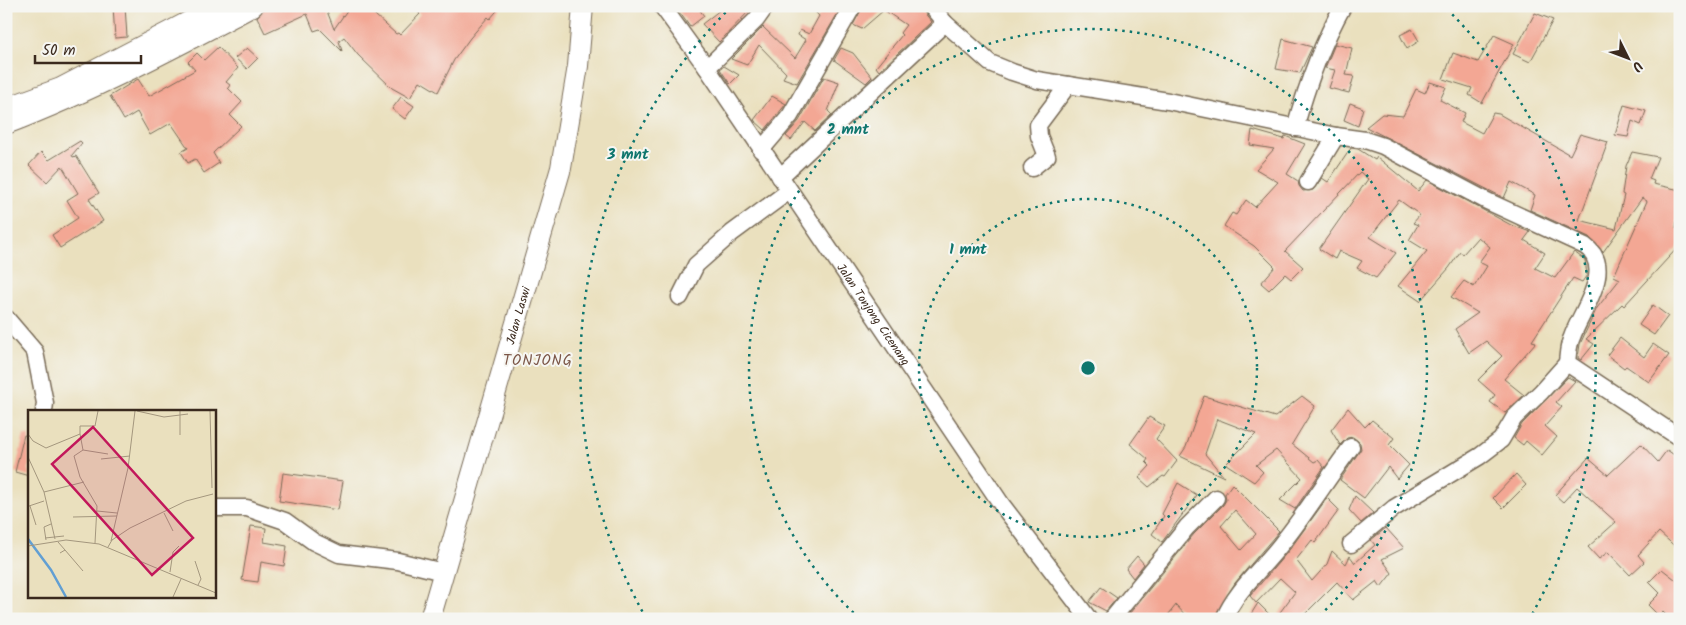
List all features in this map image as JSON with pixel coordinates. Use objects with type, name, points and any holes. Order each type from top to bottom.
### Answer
[{"type":"main road","points":[[6,124],[67,101],[146,54],[219,6]]},
{"type":"main road","points":[[6,108],[146,54],[253,6]]},
{"type":"main road","name":"Jalan Laswi","points":[[430,619],[561,168],[578,66],[582,6]]},
{"type":"street","name":"Jalan Tonjong Cicenang","points":[[662,6],[707,68],[788,191],[1002,505],[1088,619]]},
{"type":"street","points":[[707,68],[756,20],[766,6]]},
{"type":"street","points":[[762,150],[790,116],[853,6]]},
{"type":"street","points":[[931,6],[945,23],[990,64],[1036,80],[1168,101],[1295,128],[1365,140],[1383,146],[1487,201],[1594,252],[1598,264],[1594,291],[1571,338],[1567,363],[1514,418],[1501,440],[1480,456],[1394,508],[1351,544]]},
{"type":"street","points":[[1295,128],[1310,74],[1328,32],[1343,6]]},
{"type":"street","points":[[780,177],[945,23]]},
{"type":"street","points":[[1032,168],[1047,156],[1038,125],[1068,85]]},
{"type":"street","points":[[1308,182],[1336,136]]},
{"type":"street","points":[[680,297],[696,265],[732,233],[788,191]]},
{"type":"street","points":[[6,318],[35,352],[45,403],[44,410]]},
{"type":"street","points":[[1567,363],[1680,438]]},
{"type":"street","points":[[1224,619],[1242,591],[1308,510],[1316,494],[1352,447]]},
{"type":"street","points":[[1112,619],[1187,527],[1216,498]]},
{"type":"street","points":[[215,508],[247,508],[285,521],[314,542],[339,554],[398,561],[444,572]]},
{"type":"building","points":[[113,6],[125,6],[127,37],[115,38]]},
{"type":"building","points":[[266,6],[282,6],[284,10],[292,6],[325,6],[334,29],[350,6],[365,6],[396,34],[400,35],[420,14],[412,6],[501,6],[490,19],[488,17],[470,38],[454,60],[438,92],[420,81],[410,98],[392,88],[358,55],[344,37],[339,41],[342,51],[320,29],[314,31],[307,14],[265,33],[257,17]]},
{"type":"building","points":[[675,6],[697,6],[704,16],[690,27]]},
{"type":"building","points":[[725,6],[754,6],[719,42],[702,24]]},
{"type":"building","points":[[810,6],[827,6],[838,13],[797,83],[783,78],[786,73],[759,45],[747,65],[731,59],[763,27],[795,58],[806,40],[798,35],[800,30],[809,34],[819,16]]},
{"type":"building","points":[[863,6],[918,6],[931,22],[879,71],[876,67],[902,35],[900,33],[906,25],[884,10],[862,29],[853,25]]},
{"type":"building","points":[[1535,13],[1553,20],[1530,62],[1513,54]]},
{"type":"building","points":[[1412,29],[1419,41],[1407,49],[1400,35]]},
{"type":"building","points":[[1494,35],[1514,44],[1482,103],[1469,95],[1472,88],[1443,79],[1453,53],[1478,62]]},
{"type":"building","points":[[1283,39],[1312,47],[1300,73],[1276,69]]},
{"type":"building","points":[[1335,44],[1352,48],[1346,75],[1354,76],[1349,93],[1329,88],[1335,70],[1325,68]]},
{"type":"building","points":[[218,47],[238,68],[226,82],[230,85],[228,88],[242,102],[230,115],[241,126],[213,153],[219,163],[204,173],[195,159],[188,163],[181,152],[188,148],[171,123],[150,135],[137,112],[124,120],[110,96],[138,79],[149,96],[195,70],[188,62],[197,53],[204,60]]},
{"type":"building","points":[[247,48],[258,58],[247,69],[235,58]]},
{"type":"building","points":[[841,48],[853,53],[872,77],[866,83],[834,60]]},
{"type":"building","points":[[724,66],[739,75],[730,84],[720,69]]},
{"type":"building","points":[[824,77],[839,82],[828,111],[832,115],[815,131],[805,122],[791,140],[786,136],[799,121]]},
{"type":"building","points":[[1430,82],[1446,87],[1440,100],[1465,113],[1461,122],[1482,133],[1493,113],[1499,114],[1570,155],[1580,134],[1608,142],[1579,220],[1616,229],[1624,195],[1622,194],[1626,166],[1632,152],[1658,157],[1649,179],[1654,181],[1653,184],[1680,190],[1676,228],[1680,228],[1680,245],[1624,306],[1622,304],[1586,339],[1594,344],[1581,360],[1578,358],[1580,344],[1597,308],[1620,279],[1614,276],[1647,201],[1642,198],[1603,252],[1589,237],[1530,210],[1535,195],[1511,182],[1504,198],[1366,127],[1382,114],[1403,116],[1416,89],[1425,93]]},
{"type":"building","points":[[772,96],[786,104],[765,130],[754,120]]},
{"type":"building","points":[[401,97],[414,106],[405,119],[392,109]]},
{"type":"building","points":[[1350,103],[1363,108],[1358,126],[1344,120]]},
{"type":"building","points":[[1624,105],[1646,111],[1641,125],[1632,121],[1628,137],[1615,135]]},
{"type":"building","points":[[1252,130],[1284,139],[1285,136],[1305,144],[1287,174],[1298,181],[1303,191],[1313,190],[1322,178],[1328,182],[1351,148],[1358,149],[1375,160],[1377,157],[1418,191],[1427,180],[1511,225],[1530,232],[1524,240],[1545,253],[1535,268],[1555,278],[1574,252],[1585,260],[1587,275],[1582,282],[1573,278],[1532,341],[1536,342],[1504,379],[1524,395],[1505,413],[1490,402],[1495,395],[1478,380],[1502,356],[1486,341],[1469,353],[1455,329],[1478,313],[1451,297],[1464,281],[1474,287],[1487,266],[1479,262],[1490,247],[1478,237],[1463,254],[1460,252],[1449,268],[1420,301],[1398,286],[1427,251],[1409,240],[1418,225],[1413,223],[1420,215],[1399,200],[1370,237],[1396,253],[1376,278],[1357,268],[1362,261],[1339,251],[1335,259],[1319,249],[1368,179],[1360,172],[1285,251],[1303,267],[1291,279],[1285,274],[1269,290],[1261,283],[1275,267],[1254,246],[1224,226],[1232,213],[1236,215],[1246,200],[1255,207],[1278,182],[1256,169],[1274,149],[1250,145]]},
{"type":"building","points":[[80,141],[82,143],[72,155],[73,157],[76,156],[99,193],[89,199],[103,221],[60,248],[52,235],[78,218],[67,200],[78,193],[62,166],[47,182],[29,165],[41,152],[49,160]]},
{"type":"building","points":[[1653,305],[1668,316],[1654,335],[1639,325]]},
{"type":"building","points":[[1620,338],[1644,357],[1653,344],[1669,355],[1649,382],[1626,366],[1624,368],[1607,355]]},
{"type":"building","points":[[1568,377],[1575,381],[1556,402],[1562,407],[1545,426],[1557,437],[1542,455],[1526,441],[1523,445],[1514,438],[1522,424]]},
{"type":"building","points":[[1204,396],[1275,417],[1302,396],[1315,406],[1292,444],[1314,462],[1318,460],[1324,467],[1295,509],[1280,500],[1302,478],[1276,450],[1256,465],[1263,472],[1254,482],[1226,464],[1256,434],[1217,419],[1205,454],[1224,477],[1180,456],[1186,447]]},
{"type":"building","points":[[1348,408],[1365,427],[1372,420],[1394,438],[1389,445],[1409,465],[1397,479],[1388,467],[1364,498],[1340,480],[1361,449],[1360,443],[1353,437],[1347,438],[1340,445],[1331,430]]},
{"type":"building","points":[[1149,417],[1165,426],[1156,439],[1177,461],[1165,477],[1163,476],[1149,487],[1139,478],[1150,466],[1146,462],[1148,459],[1130,444]]},
{"type":"building","points":[[24,435],[28,436],[28,476],[15,472]]},
{"type":"building","points":[[1641,444],[1658,462],[1667,450],[1680,459],[1680,551],[1659,532],[1638,555],[1644,562],[1630,575],[1608,552],[1599,559],[1588,547],[1616,522],[1577,487],[1563,502],[1555,495],[1588,458],[1608,475]]},
{"type":"building","points":[[283,473],[343,481],[338,510],[279,501]]},
{"type":"building","points":[[1516,474],[1526,485],[1503,508],[1493,498]]},
{"type":"building","points":[[1178,483],[1197,495],[1162,542],[1152,534],[1164,516],[1162,514]]},
{"type":"building","points":[[1232,484],[1279,531],[1235,583],[1213,619],[1189,619],[1176,605],[1165,619],[1125,619],[1194,534],[1223,505],[1226,500],[1225,494]],"holes":[[[1235,510],[1256,534],[1241,550],[1221,526]]]},
{"type":"building","points":[[1355,496],[1373,513],[1361,523],[1349,510]]},
{"type":"building","points":[[1327,498],[1339,510],[1315,543],[1312,540],[1296,560],[1312,581],[1327,564],[1332,551],[1346,564],[1350,556],[1355,563],[1375,545],[1371,540],[1386,528],[1404,548],[1382,559],[1392,573],[1381,587],[1377,581],[1353,600],[1337,582],[1300,619],[1275,619],[1295,592],[1280,578],[1256,603],[1250,596],[1290,549]]},
{"type":"building","points":[[251,526],[266,528],[264,542],[287,546],[284,566],[261,562],[258,582],[242,580]]},
{"type":"building","points":[[1137,556],[1144,564],[1133,578],[1126,569]]},
{"type":"building","points":[[1662,569],[1680,583],[1680,619],[1670,619],[1663,612],[1659,616],[1648,605],[1660,593],[1649,582]]},
{"type":"building","points":[[1101,587],[1117,598],[1106,611],[1089,602]]},
{"type":"building","points":[[1258,603],[1274,619],[1248,619]]},
{"type":"district","name":"TONJONG","points":[[538,361]]}]
